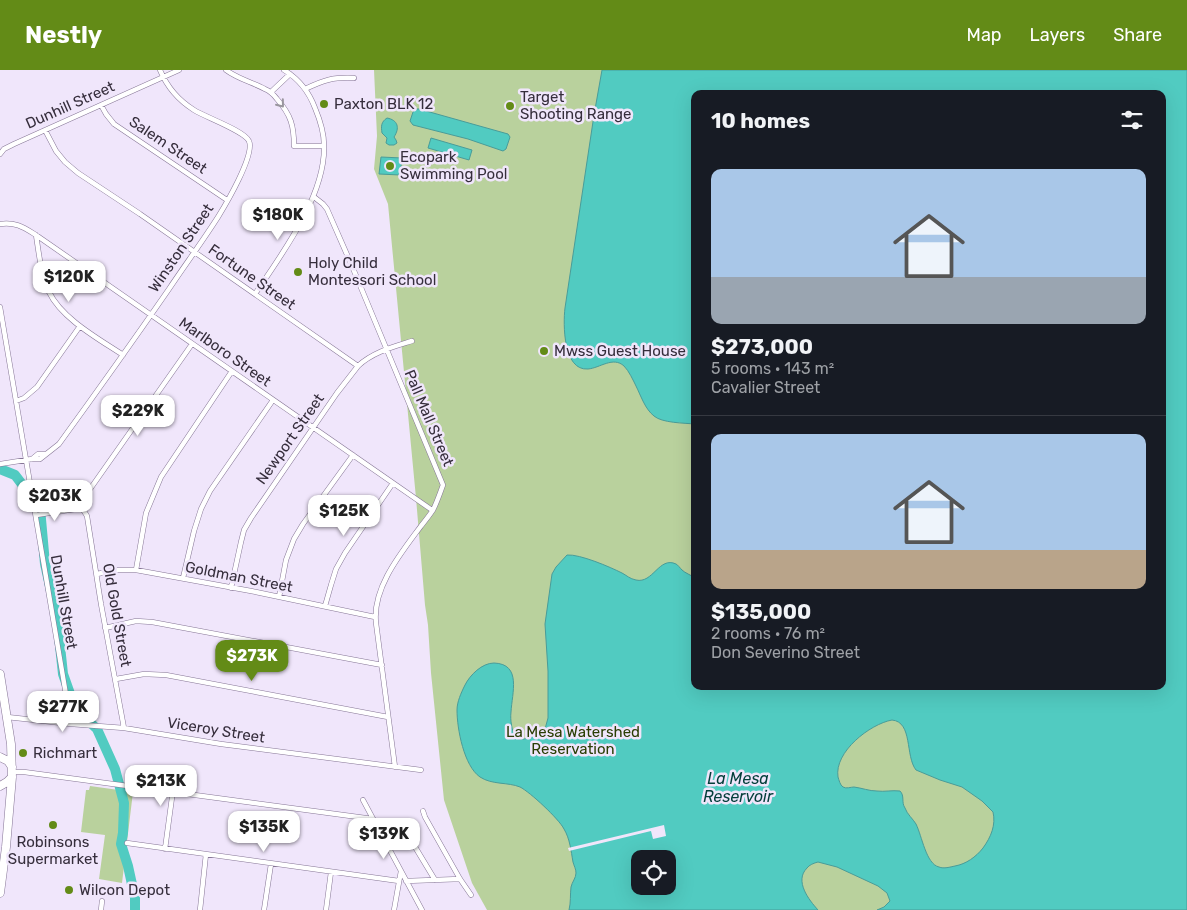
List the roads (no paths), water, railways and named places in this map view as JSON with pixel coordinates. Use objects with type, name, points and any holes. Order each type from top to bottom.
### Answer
[{"type":"main road","points":[[0,674],[11,744],[12,772],[0,893]]},
{"type":"main road","points":[[0,757],[8,761],[12,772],[7,782],[0,786]]},
{"type":"main road","points":[[0,790],[11,793]]},
{"type":"street","name":"Winston Street","points":[[0,464],[26,460],[38,454],[46,454],[59,444],[195,252],[228,200],[249,154],[250,142],[247,138],[193,109],[173,93],[160,70]]},
{"type":"street","name":"Dunhill Street","points":[[0,154],[14,144],[179,70]]},
{"type":"street","points":[[226,70],[238,78],[271,92],[288,112],[291,119],[294,146],[324,146]]},
{"type":"street","points":[[256,294],[290,241],[314,197],[321,171],[324,146],[318,113],[299,81],[284,70]]},
{"type":"street","points":[[271,92],[290,74]]},
{"type":"street","points":[[305,89],[333,78],[354,78]]},
{"type":"street","name":"Salem Street","points":[[101,105],[114,124],[228,200]]},
{"type":"street","name":"Fortune Street","points":[[45,130],[65,162],[78,173],[358,366]]},
{"type":"street","name":"Pall Mall Street","points":[[314,197],[324,204],[327,209],[444,485],[432,510],[394,564],[384,582],[377,603],[375,617],[395,767]]},
{"type":"street","name":"Marlboro Street","points":[[0,224],[7,223],[20,226],[36,236],[432,510]]},
{"type":"street","points":[[36,236],[44,275],[50,293],[66,315],[123,355]]},
{"type":"street","name":"Dunhill Street","points":[[0,307],[71,724]]},
{"type":"street","points":[[16,400],[24,398],[37,388],[80,326]]},
{"type":"street","name":"Newport Street","points":[[231,588],[244,530],[257,508],[337,393],[358,366],[370,357],[386,349],[412,341]]},
{"type":"street","points":[[36,515],[82,508],[88,492],[192,344]]},
{"type":"street","points":[[136,570],[146,513],[160,478],[232,371]]},
{"type":"street","points":[[182,578],[201,509],[210,491],[272,400]]},
{"type":"street","points":[[279,597],[286,560],[294,539],[353,456]]},
{"type":"street","points":[[325,606],[336,569],[344,553],[392,483]]},
{"type":"street","name":"Old Gold Street","points":[[82,508],[87,516],[105,628],[124,728]]},
{"type":"street","name":"Goldman Street","points":[[97,574],[116,570],[136,570],[375,617]]},
{"type":"street","points":[[105,628],[136,621],[152,622],[382,665]]},
{"type":"street","points":[[116,679],[144,674],[166,675],[388,717]]},
{"type":"street","name":"Viceroy Street","points":[[7,717],[124,728],[222,744],[421,770]]},
{"type":"street","points":[[165,849],[176,768]]},
{"type":"street","points":[[12,772],[24,772],[373,819]]},
{"type":"street","points":[[362,800],[422,910]]},
{"type":"street","points":[[423,811],[460,879],[471,895]]},
{"type":"street","points":[[403,827],[435,880]]},
{"type":"street","points":[[127,843],[399,882]]},
{"type":"street","points":[[200,910],[206,854]]},
{"type":"street","points":[[264,910],[271,864]]},
{"type":"street","points":[[394,910],[401,871]]},
{"type":"street","points":[[326,910],[331,872]]},
{"type":"street","points":[[406,881],[460,879]]},
{"type":"street","points":[[396,895],[402,887],[407,887],[411,890]]},
{"type":"street","points":[[101,910],[102,901]]},
{"type":"water","name":"La Mesa Reservoir","points":[[602,70],[1187,70],[1187,910],[877,910],[884,907],[890,901],[887,893],[878,886],[837,867],[818,862],[812,864],[803,873],[802,884],[818,910],[569,910],[571,887],[576,872],[569,841],[564,829],[551,813],[525,790],[515,785],[485,780],[474,772],[462,746],[457,710],[458,701],[467,681],[481,667],[494,663],[509,668],[512,674],[511,719],[515,738],[523,739],[534,736],[545,729],[548,718],[548,671],[545,624],[552,574],[567,555],[595,561],[636,580],[647,578],[660,567],[670,563],[677,564],[683,571],[691,576],[691,690],[1166,690],[1166,90],[691,90],[691,424],[668,421],[654,416],[646,406],[628,370],[620,363],[611,362],[588,369],[580,368],[569,355],[564,325],[565,308]],"holes":[[[892,720],[899,722],[903,727],[916,770],[962,787],[982,801],[993,812],[993,826],[988,840],[983,848],[967,862],[941,868],[931,861],[916,824],[903,804],[900,791],[871,791],[854,787],[846,788],[840,784],[838,768],[842,758],[855,741],[874,727]]]},
{"type":"water","points":[[416,109],[508,134],[510,137],[506,149],[503,151],[468,139],[413,125],[410,121]]},
{"type":"water","points":[[387,118],[394,121],[397,125],[394,137],[397,143],[394,145],[386,143],[387,138],[382,133],[382,124]]},
{"type":"water","points":[[431,138],[472,150],[469,160],[428,148]]},
{"type":"water","name":"Ecopark Swimming Pool","points":[[381,157],[402,158],[400,175],[379,174]]},
{"type":"waterway","points":[[0,469],[15,475],[40,508],[45,564],[57,618],[63,674],[75,708],[97,729],[115,769],[124,803],[121,844],[135,898],[135,910]]},
{"type":"place","name":"Paxton BLK 12","points":[[324,104]]},
{"type":"place","name":"Target Shooting Range","points":[[510,106]]},
{"type":"place","name":"Ecopark Swimming Pool","points":[[390,166]]},
{"type":"place","name":"Holy Child Montessori School","points":[[298,272]]},
{"type":"place","name":"Mwss Guest House","points":[[544,351]]},
{"type":"place","name":"Richmart","points":[[23,753]]},
{"type":"place","name":"Robinsons Supermarket","points":[[53,825]]},
{"type":"place","name":"Wilcon Depot","points":[[69,890]]},
{"type":"park label","name":"La Mesa Watershed Reservation","points":[[573,740]]}]
